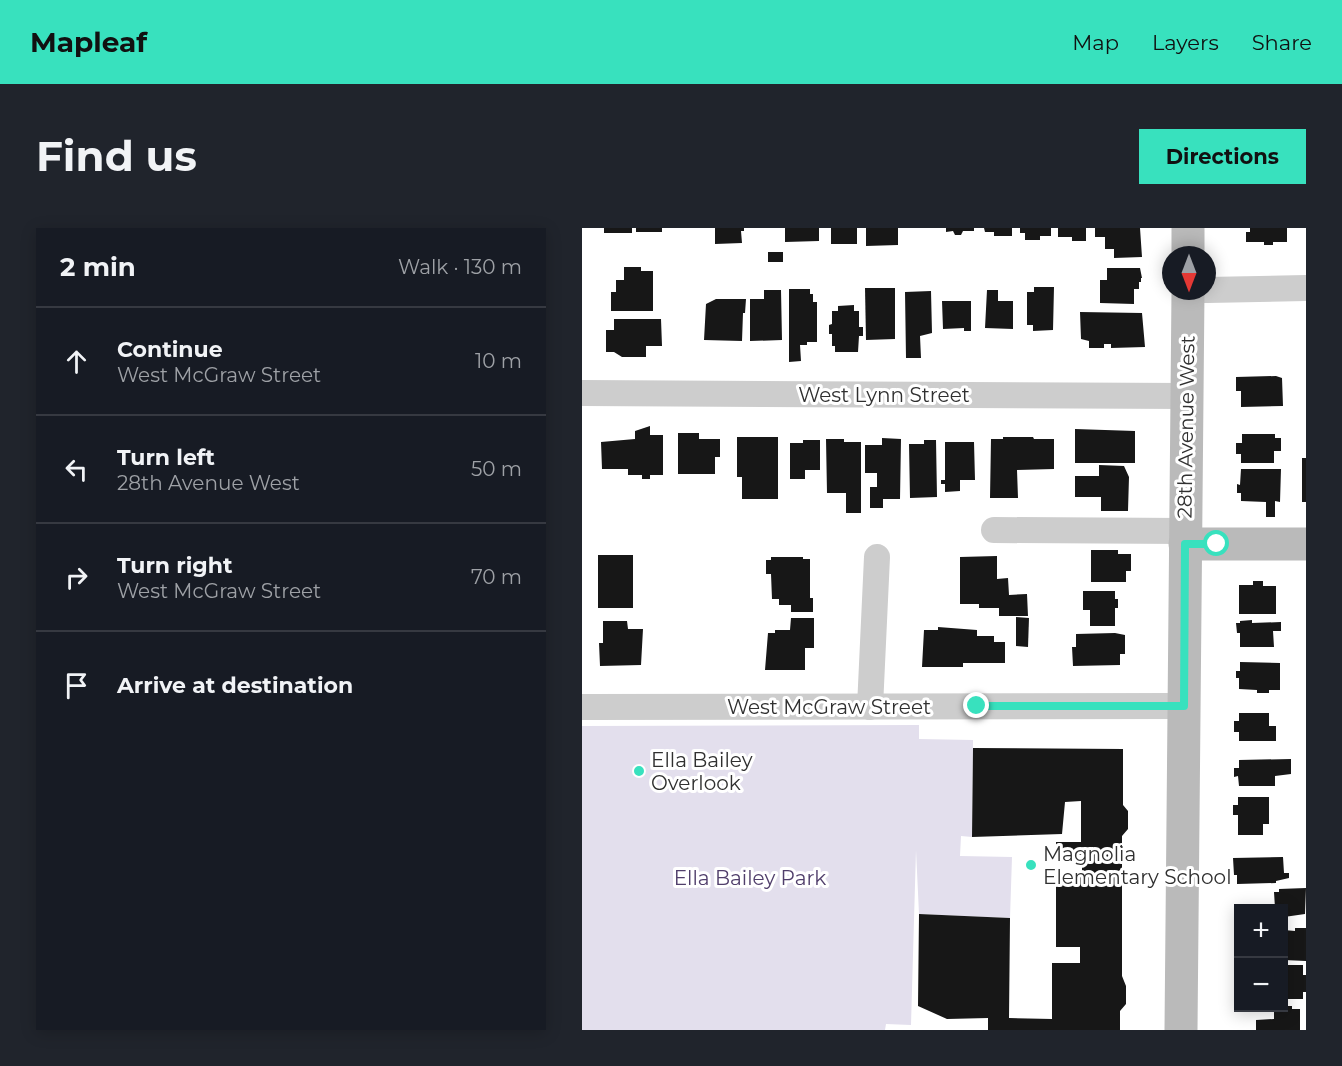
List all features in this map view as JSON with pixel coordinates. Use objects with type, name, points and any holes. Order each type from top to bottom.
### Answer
[{"type":"street","points":[[1188,228],[1188,246]]},
{"type":"street","points":[[1216,290],[1306,288]]},
{"type":"street","name":"28th Avenue West","points":[[1180,1030],[1188,300]]},
{"type":"street","name":"West Lynn Street","points":[[582,393],[1187,396]]},
{"type":"street","points":[[994,530],[1306,544]]},
{"type":"street","points":[[870,707],[876,557]]},
{"type":"street","name":"West McGraw Street","points":[[582,707],[1184,706]]},
{"type":"green space","name":"Ella Bailey Park","points":[[919,725],[919,739],[973,740],[972,837],[961,836],[960,856],[1012,857],[1010,918],[919,914],[916,850],[911,1025],[886,1024],[885,1030],[582,1030],[582,726]]},
{"type":"building","points":[[604,228],[632,228],[632,233],[604,233]]},
{"type":"building","points":[[636,228],[662,228],[662,232],[636,232]]},
{"type":"building","points":[[715,228],[744,228],[744,231],[741,231],[742,243],[715,244]]},
{"type":"building","points":[[785,228],[819,228],[819,241],[785,242]]},
{"type":"building","points":[[831,228],[857,228],[857,244],[831,244]]},
{"type":"building","points":[[866,228],[898,228],[898,245],[866,246]]},
{"type":"building","points":[[946,228],[974,228],[974,231],[963,231],[961,235],[955,235],[953,231],[946,232]]},
{"type":"building","points":[[984,228],[1012,228],[1012,236],[994,236],[994,232],[985,232]]},
{"type":"building","points":[[1020,228],[1051,228],[1051,236],[1040,236],[1040,240],[1025,240],[1025,233],[1020,233]]},
{"type":"building","points":[[1058,228],[1086,228],[1086,241],[1072,241],[1072,237],[1058,237]]},
{"type":"building","points":[[1095,228],[1140,228],[1142,257],[1114,258],[1114,249],[1105,249],[1105,237],[1095,237]]},
{"type":"building","points":[[1250,228],[1287,228],[1287,242],[1273,242],[1273,245],[1264,245],[1264,242],[1246,242],[1246,232],[1250,232]]},
{"type":"building","points":[[768,252],[783,252],[783,262],[768,262]]},
{"type":"building","points":[[624,267],[641,267],[641,271],[653,271],[653,311],[611,311],[611,292],[616,292],[616,280],[624,280]]},
{"type":"building","points":[[1107,268],[1140,268],[1142,278],[1139,282],[1139,289],[1134,289],[1134,304],[1100,303],[1100,280],[1107,280]]},
{"type":"building","points":[[1034,287],[1054,287],[1053,330],[1033,331],[1033,325],[1027,325],[1027,292],[1034,292]]},
{"type":"building","points":[[865,288],[895,288],[895,339],[866,340]]},
{"type":"building","points":[[789,289],[810,289],[810,294],[813,294],[813,302],[817,302],[817,342],[800,345],[801,361],[789,362]]},
{"type":"building","points":[[764,290],[781,290],[782,340],[750,341],[750,299],[764,299]]},
{"type":"building","points":[[987,290],[998,290],[998,301],[1013,301],[1013,329],[985,328]]},
{"type":"building","points":[[931,291],[932,333],[920,336],[921,358],[906,358],[905,292]]},
{"type":"building","points":[[716,299],[746,299],[742,341],[704,340],[706,304]]},
{"type":"building","points":[[942,301],[971,301],[971,331],[964,331],[964,328],[943,329]]},
{"type":"building","points":[[854,305],[854,311],[859,311],[859,327],[863,327],[863,336],[859,336],[858,352],[835,352],[835,346],[832,346],[832,334],[829,334],[832,311],[838,311],[838,306]]},
{"type":"building","points":[[1080,312],[1142,313],[1145,347],[1111,348],[1111,344],[1104,344],[1104,348],[1089,348],[1089,341],[1081,339]]},
{"type":"building","points":[[614,319],[661,319],[662,346],[646,346],[646,357],[622,357],[614,352],[606,352],[606,330],[614,330]]},
{"type":"building","points":[[1276,376],[1282,378],[1283,406],[1241,407],[1241,391],[1236,391],[1236,377]]},
{"type":"building","points":[[650,426],[650,435],[663,435],[663,475],[650,475],[650,479],[642,479],[642,475],[628,475],[628,469],[602,469],[601,442],[635,439],[635,431]]},
{"type":"building","points":[[1075,429],[1135,431],[1135,463],[1075,463]]},
{"type":"building","points":[[678,433],[699,433],[699,439],[720,439],[720,457],[715,457],[715,474],[678,474]]},
{"type":"building","points":[[1242,434],[1275,434],[1275,438],[1281,438],[1281,451],[1274,451],[1274,463],[1241,463],[1241,454],[1236,454],[1236,443],[1242,443]]},
{"type":"building","points":[[737,437],[778,437],[778,499],[742,499],[742,477],[737,477]]},
{"type":"building","points":[[1003,437],[1054,439],[1054,469],[1017,470],[1018,498],[990,498],[991,439],[1003,439]]},
{"type":"building","points":[[882,438],[901,439],[900,499],[883,499],[883,508],[870,508],[870,487],[877,487],[877,473],[865,473],[865,445],[882,445]]},
{"type":"building","points":[[826,439],[861,442],[861,513],[846,513],[846,493],[827,493]]},
{"type":"building","points":[[803,440],[820,440],[820,470],[805,470],[805,479],[790,479],[790,443],[803,443]]},
{"type":"building","points":[[924,440],[936,440],[937,497],[910,498],[909,444],[924,444]]},
{"type":"building","points":[[945,442],[974,442],[975,480],[960,480],[960,491],[945,492],[945,484],[941,484],[941,480],[945,480]]},
{"type":"building","points":[[1302,458],[1306,458],[1306,502],[1302,502]]},
{"type":"building","points":[[1099,465],[1124,466],[1129,477],[1128,511],[1101,511],[1101,497],[1075,497],[1075,476],[1099,476]]},
{"type":"building","points":[[1241,469],[1281,469],[1280,502],[1275,501],[1275,517],[1266,517],[1266,502],[1241,501],[1241,493],[1237,493],[1237,484],[1240,485]]},
{"type":"building","points":[[1091,550],[1118,550],[1118,554],[1131,554],[1131,571],[1126,571],[1126,582],[1091,582]]},
{"type":"building","points":[[598,555],[633,555],[633,608],[598,608]]},
{"type":"building","points":[[997,556],[997,579],[1008,578],[1009,595],[1027,594],[1028,616],[999,616],[999,608],[979,608],[979,604],[960,604],[960,557]]},
{"type":"building","points":[[771,557],[810,559],[810,598],[813,598],[813,612],[791,612],[791,605],[779,605],[779,599],[772,599],[771,574],[766,574],[766,560],[771,560]]},
{"type":"building","points":[[1253,581],[1263,581],[1263,586],[1276,586],[1276,614],[1239,614],[1239,585],[1253,585]]},
{"type":"building","points":[[1083,591],[1115,591],[1118,608],[1115,608],[1115,626],[1090,626],[1090,610],[1083,610]]},
{"type":"building","points":[[1016,617],[1029,618],[1028,647],[1016,646]]},
{"type":"building","points":[[791,618],[814,618],[814,648],[805,648],[805,670],[765,670],[768,633],[775,633],[775,630],[790,630]]},
{"type":"building","points":[[1252,620],[1252,623],[1281,622],[1281,631],[1273,631],[1274,647],[1240,647],[1240,633],[1237,633],[1236,623]]},
{"type":"building","points":[[603,621],[627,621],[628,629],[643,629],[641,665],[600,666],[599,643],[603,643]]},
{"type":"building","points":[[938,627],[977,630],[977,636],[994,636],[994,642],[1005,642],[1005,663],[963,663],[963,667],[922,667],[924,630],[938,630]]},
{"type":"building","points":[[1076,634],[1125,635],[1125,654],[1120,654],[1120,665],[1073,666],[1072,647],[1076,647]]},
{"type":"building","points":[[1240,662],[1280,663],[1280,690],[1257,693],[1257,690],[1239,689],[1239,678],[1236,678],[1236,671],[1240,671]]},
{"type":"building","points":[[1239,713],[1269,713],[1269,726],[1276,726],[1276,741],[1239,741],[1239,732],[1234,732],[1234,721],[1239,721]]},
{"type":"building","points":[[973,748],[1123,749],[1123,805],[1128,811],[1128,829],[1122,836],[1122,976],[1126,986],[1126,1004],[1120,1011],[1120,1030],[988,1030],[988,1018],[947,1019],[918,1006],[919,914],[1010,918],[1009,1018],[1052,1019],[1052,963],[1080,963],[1080,947],[1056,947],[1056,873],[1082,874],[1082,855],[1056,855],[1056,842],[1081,842],[1081,801],[1065,802],[1062,834],[972,837]]},
{"type":"building","points":[[1291,759],[1291,774],[1275,776],[1275,786],[1239,786],[1238,776],[1234,777],[1234,768],[1239,768],[1239,760]]},
{"type":"building","points":[[1238,797],[1269,797],[1269,824],[1263,824],[1263,835],[1238,835],[1238,815],[1233,815],[1233,805],[1238,805]]},
{"type":"building","points":[[1283,857],[1284,873],[1289,873],[1289,878],[1276,881],[1276,883],[1237,884],[1233,858]]},
{"type":"building","points":[[1306,888],[1305,914],[1288,916],[1288,904],[1275,904],[1274,892],[1279,892],[1279,889]]},
{"type":"building","points":[[1295,928],[1306,928],[1306,961],[1288,960],[1288,930],[1295,931]]},
{"type":"building","points":[[1288,965],[1303,965],[1303,975],[1306,975],[1306,992],[1303,992],[1303,999],[1288,999]]},
{"type":"building","points":[[1288,1006],[1292,1006],[1292,1009],[1300,1009],[1300,1030],[1256,1030],[1256,1020],[1274,1019],[1274,1012],[1288,1012]]},
{"type":"place","name":"Ella Bailey Overlook","points":[[639,771]]},
{"type":"place","name":"Magnolia Elementary School","points":[[1031,865]]},
{"type":"route","points":[[977,706],[1184,706],[1185,544],[1217,544]]}]
